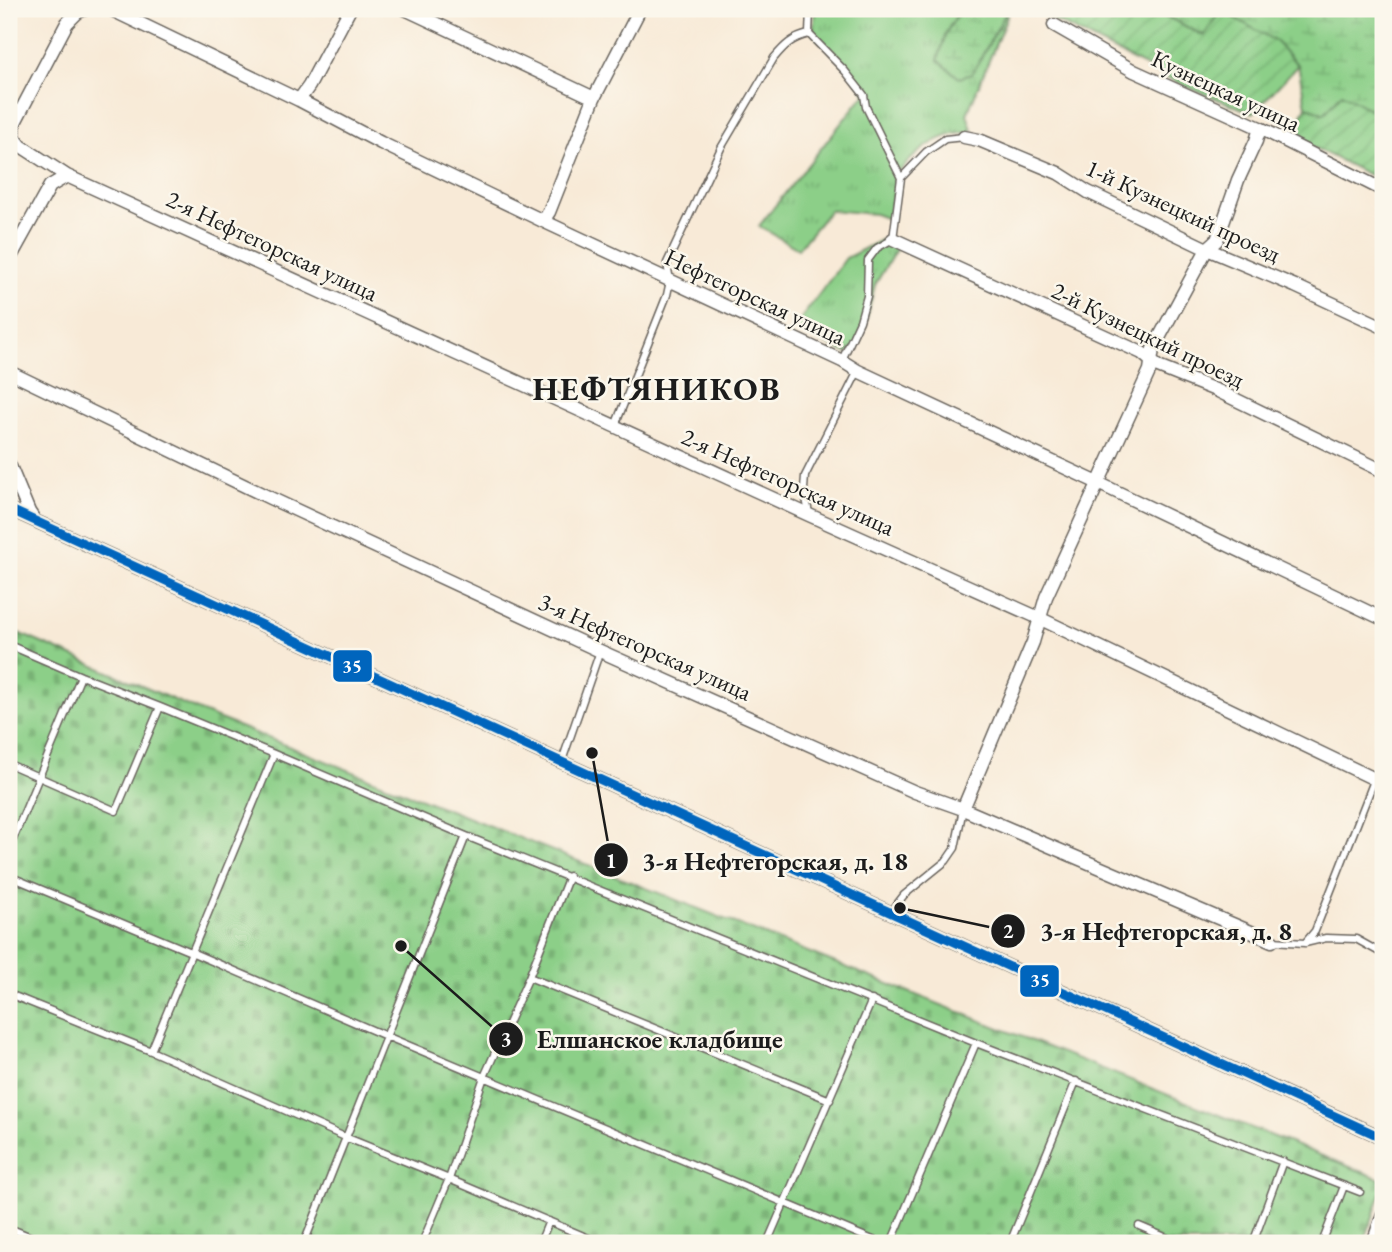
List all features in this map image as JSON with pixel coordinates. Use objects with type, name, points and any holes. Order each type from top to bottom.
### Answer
[{"type":"street","name":"Нефтегорская улица","points":[[110,9],[299,100],[380,143],[1383,619]]},
{"type":"street","points":[[299,100],[350,9]]},
{"type":"street","points":[[405,9],[594,97]]},
{"type":"street","points":[[543,221],[549,212],[594,97],[640,9]]},
{"type":"street","points":[[9,167],[14,124],[67,23],[79,10]]},
{"type":"street","name":"Кузнецкая улица","points":[[1054,25],[1134,71],[1260,128],[1383,190]]},
{"type":"street","points":[[963,808],[1032,642],[1046,597],[1150,370],[1153,349],[1207,249],[1217,240],[1260,128]]},
{"type":"street","name":"2-я Нефтегорская улица","points":[[14,137],[21,146],[67,176],[1039,618],[1379,780]]},
{"type":"street","name":"1-й Кузнецкий проезд","points":[[964,137],[979,140],[1058,173],[1088,191],[1207,249],[1383,327]]},
{"type":"street","points":[[9,260],[50,186],[67,176]]},
{"type":"street","name":"2-й Кузнецкий проезд","points":[[893,239],[1142,353],[1158,367],[1218,391],[1383,471]]},
{"type":"street","name":"3-я Нефтегорская улица","points":[[9,372],[270,498],[600,651],[915,792],[963,808],[1272,942]]},
{"type":"street","points":[[9,464],[29,512],[36,522]]},
{"type":"street","points":[[9,509],[1383,1138]]},
{"type":"street","points":[[1373,1243],[1383,1214]]},
{"type":"lane","points":[[810,9],[809,34],[845,71],[863,95],[866,107],[901,178],[893,239],[877,248],[868,260],[867,296],[860,321],[842,361]]},
{"type":"lane","points":[[615,426],[667,295],[670,281],[667,263],[721,148],[774,58],[796,37],[809,34]]},
{"type":"lane","points":[[901,178],[926,152],[945,139],[964,137]]},
{"type":"lane","points":[[809,515],[805,498],[805,476],[859,371]]},
{"type":"lane","points":[[9,645],[466,836],[976,1043],[1360,1192]]},
{"type":"lane","points":[[562,761],[600,651]]},
{"type":"lane","points":[[9,849],[81,676]]},
{"type":"lane","points":[[9,764],[116,811],[160,707]]},
{"type":"lane","points":[[151,1051],[274,754]]},
{"type":"lane","points":[[1305,943],[1315,931],[1379,780],[1383,761]]},
{"type":"lane","points":[[890,913],[904,895],[946,861],[955,848],[963,808]]},
{"type":"lane","points":[[304,1243],[466,836]]},
{"type":"lane","points":[[9,876],[880,1243]]},
{"type":"lane","points":[[422,1243],[449,1179],[484,1077],[569,877]]},
{"type":"lane","points":[[1272,942],[1305,943],[1326,938],[1356,939],[1383,954]]},
{"type":"lane","points":[[528,977],[830,1101]]},
{"type":"lane","points":[[9,994],[151,1051],[345,1137],[600,1243]]},
{"type":"lane","points":[[767,1243],[872,1000]]},
{"type":"lane","points":[[891,1243],[976,1043]]},
{"type":"lane","points":[[1010,1243],[1076,1081]]},
{"type":"lane","points":[[1253,1243],[1283,1161]]},
{"type":"lane","points":[[1322,1243],[1344,1186]]},
{"type":"lane","points":[[540,1243],[549,1221]]},
{"type":"lane","points":[[1139,1226],[1179,1243]]},
{"type":"lane","points":[[9,1228],[46,1243]]},
{"type":"green space","points":[[815,9],[961,9],[946,33],[972,74],[1010,9],[967,114],[972,130],[937,140],[906,164],[894,178],[888,219],[875,214],[830,210],[798,249],[759,226],[866,94],[839,57],[813,32]]},
{"type":"green space","points":[[961,9],[1008,9],[972,74],[959,78],[938,60],[946,33]]},
{"type":"green space","points":[[1046,9],[1152,9],[1204,36],[1221,10],[1275,41],[1298,65],[1253,113],[1184,86],[1044,15]]},
{"type":"green space","points":[[1152,9],[1383,9],[1383,126],[1376,122],[1324,114],[1306,106],[1298,65],[1221,10],[1204,36]]},
{"type":"green space","points":[[1342,93],[1375,113],[1376,122],[1383,126],[1383,182],[1293,137],[1306,106],[1324,114]]},
{"type":"green space","points":[[881,240],[898,246],[875,285],[855,351],[842,351],[794,328],[846,258]]},
{"type":"green space","points":[[9,629],[202,712],[1383,1180],[1364,1243],[9,1243]]},
{"type":"transit line","name":"35","points":[[9,509],[1383,1138]]},
{"type":"place","name":"3-я Нефтегорская, д. 18","points":[[592,753]]},
{"type":"place","name":"3-я Нефтегорская, д. 8","points":[[900,908]]},
{"type":"place","name":"Елшанское кладбище","points":[[401,946]]},
{"type":"district","name":"НЕФТЯНИКОВ","points":[[657,389]]}]
